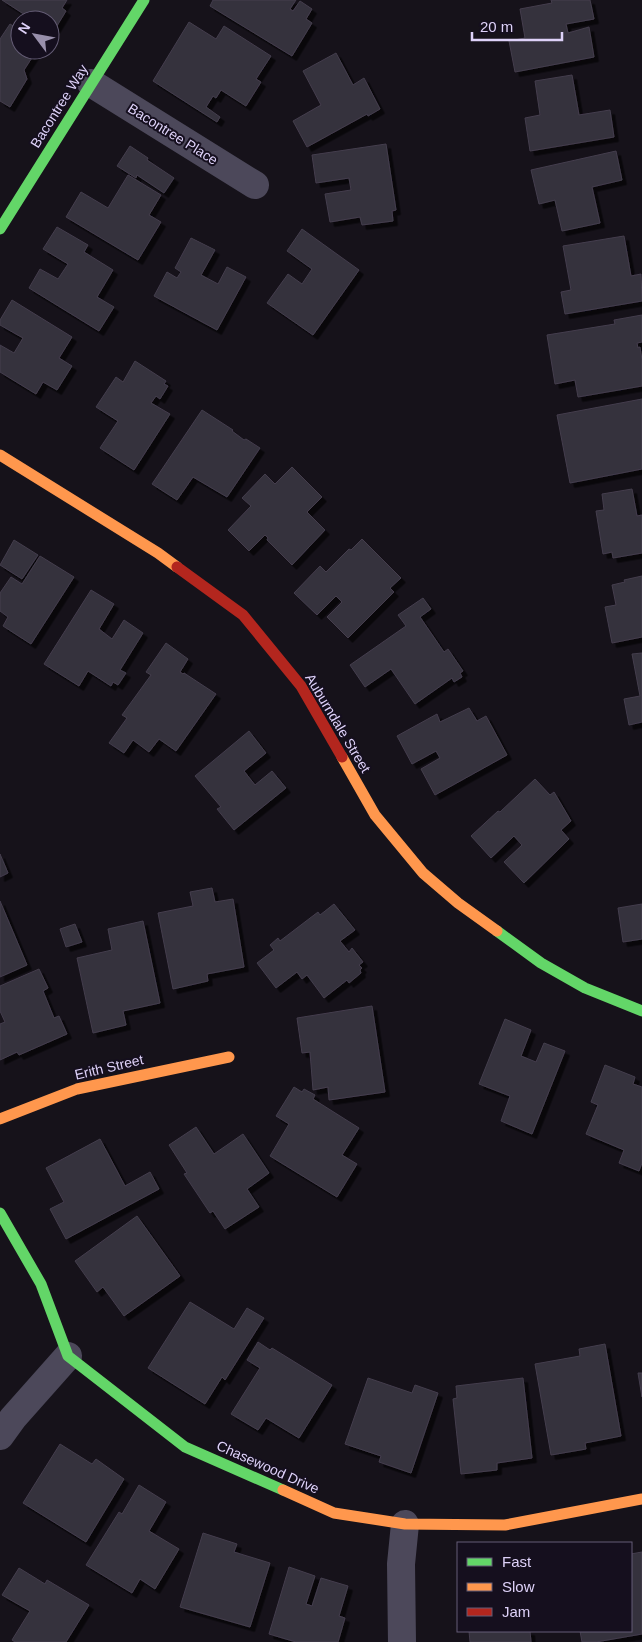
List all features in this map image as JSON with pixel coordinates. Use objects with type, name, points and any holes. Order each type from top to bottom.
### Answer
[{"type":"street","name":"Bacontree Way","points":[[0,229],[144,0]]},
{"type":"street","name":"Bacontree Place","points":[[91,83],[255,185]]},
{"type":"street","name":"Auburndale Street","points":[[0,455],[158,553],[243,615],[301,686],[375,815],[423,873],[458,902],[541,963],[585,988],[642,1011]]},
{"type":"street","name":"Erith Street","points":[[0,1119],[77,1090],[229,1056]]},
{"type":"street","points":[[0,1213],[41,1284],[68,1356],[13,1418],[0,1436]]},
{"type":"street","name":"Chasewood Drive","points":[[68,1356],[185,1447],[334,1513],[405,1524],[505,1525],[642,1499]]},
{"type":"street","points":[[402,1642],[401,1564],[405,1524]]},
{"type":"building","points":[[2,0],[67,0],[62,8],[66,11],[60,21],[60,10],[18,10]]},
{"type":"building","points":[[213,0],[296,0],[290,9],[293,11],[300,1],[312,9],[306,19],[312,23],[292,56],[210,6]]},
{"type":"building","points":[[551,0],[590,0],[594,19],[566,24],[568,33],[589,27],[594,57],[515,72],[509,41],[525,38],[520,9],[552,3]]},
{"type":"building","points":[[189,22],[216,39],[224,26],[271,56],[256,79],[261,82],[246,106],[221,90],[216,98],[213,96],[206,107],[220,117],[217,122],[153,81]]},
{"type":"building","points":[[10,24],[10,60],[30,60],[24,70],[27,79],[10,107],[0,101],[0,39]]},
{"type":"building","points":[[336,53],[353,85],[364,78],[380,109],[368,116],[367,114],[307,147],[293,121],[321,105],[303,71]]},
{"type":"building","points":[[572,75],[579,115],[610,110],[614,137],[530,151],[525,118],[540,115],[535,81]]},
{"type":"building","points":[[386,144],[396,210],[392,211],[393,221],[362,225],[360,217],[330,222],[325,194],[351,190],[349,178],[316,183],[312,155]]},
{"type":"building","points":[[130,146],[174,178],[164,193],[137,175],[136,178],[117,166]]},
{"type":"building","points":[[616,151],[622,180],[592,187],[600,223],[562,231],[555,200],[539,204],[531,170]]},
{"type":"building","points":[[128,175],[161,195],[149,215],[161,222],[138,260],[66,217],[81,192],[108,208]]},
{"type":"building","points":[[57,227],[88,245],[84,252],[113,270],[97,297],[114,307],[99,331],[29,288],[40,269],[58,279],[68,264],[43,249]]},
{"type":"building","points":[[302,229],[359,270],[313,335],[267,303],[288,274],[302,284],[312,269],[287,251]]},
{"type":"building","points":[[624,236],[631,276],[641,274],[642,301],[565,314],[561,292],[571,290],[563,246]]},
{"type":"building","points":[[191,238],[215,250],[201,275],[218,284],[227,267],[246,277],[217,330],[154,296],[167,272],[177,278],[181,272],[175,268]]},
{"type":"building","points":[[12,300],[72,337],[59,358],[72,366],[57,390],[43,382],[36,394],[0,372],[0,345],[14,353],[23,338],[0,325],[0,320]]},
{"type":"building","points":[[642,315],[642,342],[637,343],[638,348],[640,347],[642,360],[642,386],[578,397],[575,380],[555,384],[547,335],[615,324],[614,320]]},
{"type":"building","points":[[135,361],[166,381],[164,384],[168,386],[160,399],[156,396],[151,403],[170,414],[134,470],[100,448],[118,421],[96,407],[116,377],[123,382]]},
{"type":"building","points":[[642,399],[642,469],[570,483],[557,415]]},
{"type":"building","points":[[202,410],[233,430],[244,440],[246,439],[260,448],[227,497],[193,477],[177,500],[152,484]]},
{"type":"building","points":[[292,467],[322,497],[307,512],[325,530],[292,565],[267,540],[268,538],[265,535],[249,551],[228,530],[251,506],[242,498],[265,474],[275,484]]},
{"type":"building","points":[[632,489],[637,516],[642,515],[642,553],[613,558],[612,552],[603,554],[596,511],[604,510],[602,494]]},
{"type":"building","points":[[362,539],[401,578],[390,588],[394,592],[348,638],[327,617],[342,602],[336,596],[317,615],[294,593],[320,566],[326,572]]},
{"type":"building","points":[[14,540],[38,555],[22,579],[0,565]]},
{"type":"building","points":[[40,556],[74,577],[31,644],[3,626],[8,617],[0,611],[0,593],[11,577],[22,584]]},
{"type":"building","points":[[642,576],[642,637],[612,643],[605,607],[616,605],[612,585]]},
{"type":"building","points":[[91,590],[114,604],[99,629],[112,639],[124,620],[143,633],[120,670],[126,673],[118,685],[113,682],[111,686],[88,671],[79,686],[44,664]]},
{"type":"building","points":[[423,598],[431,609],[420,617],[444,652],[448,649],[463,671],[460,673],[462,677],[454,682],[452,678],[415,704],[391,669],[365,687],[350,665],[406,626],[398,615]]},
{"type":"building","points":[[166,643],[188,659],[180,672],[216,694],[176,751],[159,739],[149,752],[133,740],[124,753],[109,743],[127,718],[122,715],[151,675],[146,672]]},
{"type":"building","points":[[642,653],[642,722],[629,725],[624,699],[640,696],[632,654]]},
{"type":"building","points":[[469,708],[477,721],[486,716],[507,755],[435,795],[421,769],[440,758],[436,751],[412,764],[397,736],[437,714],[440,722]]},
{"type":"building","points":[[249,731],[266,753],[244,771],[255,785],[272,771],[286,788],[234,830],[217,809],[221,807],[195,776]]},
{"type":"building","points":[[535,779],[550,795],[554,792],[571,821],[561,830],[569,839],[524,883],[504,862],[522,845],[514,836],[491,858],[471,836]]},
{"type":"building","points":[[0,854],[8,873],[0,877]]},
{"type":"building","points":[[212,888],[215,902],[233,899],[244,967],[207,974],[208,981],[173,989],[158,913],[193,906],[190,892]]},
{"type":"building","points":[[0,901],[27,965],[0,977]]},
{"type":"building","points":[[334,904],[355,930],[340,941],[349,952],[352,948],[363,962],[359,965],[362,968],[360,970],[361,973],[349,983],[347,980],[324,998],[307,975],[302,979],[297,972],[276,988],[257,963],[274,950],[270,945],[278,938],[280,941],[318,912],[320,915]]},
{"type":"building","points":[[642,904],[642,939],[623,942],[618,908]]},
{"type":"building","points":[[143,921],[160,1003],[123,1011],[126,1025],[93,1033],[77,958],[112,950],[108,929]]},
{"type":"building","points":[[75,924],[82,942],[66,947],[60,929]]},
{"type":"building","points":[[39,969],[48,988],[43,991],[54,1018],[59,1016],[67,1034],[19,1055],[17,1052],[0,1060],[0,1024],[5,1022],[0,1011],[0,986]]},
{"type":"building","points":[[372,1006],[385,1092],[329,1100],[328,1087],[313,1090],[310,1052],[302,1053],[297,1018]]},
{"type":"building","points":[[505,1019],[531,1030],[521,1056],[536,1062],[544,1043],[565,1051],[532,1134],[501,1121],[510,1096],[479,1084]]},
{"type":"building","points":[[605,1065],[635,1077],[633,1084],[642,1087],[642,1163],[639,1171],[619,1163],[624,1150],[586,1134],[598,1105],[591,1102]]},
{"type":"building","points":[[294,1087],[302,1092],[304,1089],[315,1095],[313,1099],[359,1128],[342,1155],[357,1164],[337,1197],[270,1156],[289,1124],[276,1116]]},
{"type":"building","points":[[196,1127],[214,1154],[243,1134],[269,1173],[247,1189],[259,1207],[225,1229],[213,1211],[210,1213],[184,1174],[187,1173],[169,1145]]},
{"type":"building","points":[[100,1139],[125,1186],[150,1172],[159,1189],[66,1239],[50,1209],[64,1202],[46,1168]]},
{"type":"building","points":[[137,1216],[180,1276],[124,1316],[103,1287],[97,1292],[75,1261]]},
{"type":"building","points":[[190,1302],[234,1329],[247,1308],[264,1318],[225,1380],[222,1377],[205,1404],[148,1368]]},
{"type":"building","points":[[258,1342],[270,1350],[272,1348],[332,1385],[299,1438],[266,1418],[258,1430],[231,1414],[260,1368],[247,1360]]},
{"type":"building","points":[[605,1344],[621,1436],[585,1443],[586,1449],[551,1455],[535,1364],[580,1356],[579,1349]]},
{"type":"building","points":[[638,1373],[642,1373],[642,1397]]},
{"type":"building","points":[[368,1378],[412,1393],[415,1385],[438,1393],[411,1473],[379,1462],[381,1456],[345,1444]]},
{"type":"building","points":[[523,1378],[532,1458],[497,1463],[497,1470],[461,1474],[453,1399],[457,1398],[456,1386]]},
{"type":"building","points":[[60,1444],[92,1464],[96,1459],[124,1479],[86,1542],[23,1503]]},
{"type":"building","points":[[139,1485],[166,1502],[149,1531],[179,1549],[155,1589],[140,1579],[132,1593],[86,1565],[119,1512],[122,1514]]},
{"type":"building","points":[[203,1533],[237,1544],[234,1552],[270,1563],[250,1627],[180,1607]]},
{"type":"building","points":[[642,1552],[642,1634],[596,1642],[582,1642],[580,1632],[632,1632],[632,1554]]},
{"type":"building","points":[[289,1567],[315,1576],[306,1604],[312,1606],[321,1578],[348,1586],[339,1616],[345,1618],[338,1642],[296,1642],[269,1634]]},
{"type":"building","points":[[19,1568],[45,1584],[47,1580],[89,1605],[66,1642],[15,1642],[12,1640],[30,1611],[2,1595]]},
{"type":"building","points":[[469,1632],[530,1632],[531,1642],[470,1642]]},
{"type":"traffic: fast","points":[[0,229],[144,0]]},
{"type":"traffic: fast","points":[[497,931],[541,963],[585,988],[642,1011]]},
{"type":"traffic: fast","points":[[0,1213],[41,1284],[68,1356],[185,1447],[283,1490]]},
{"type":"traffic: slow","points":[[0,455],[158,553],[177,567]]},
{"type":"traffic: slow","points":[[342,757],[375,815],[423,873],[458,903],[497,931]]},
{"type":"traffic: slow","points":[[0,1119],[77,1089],[229,1057]]},
{"type":"traffic: slow","points":[[283,1490],[334,1513],[405,1524],[505,1525],[642,1499]]},
{"type":"traffic: jam","points":[[177,567],[243,615],[301,686],[342,757]]}]
